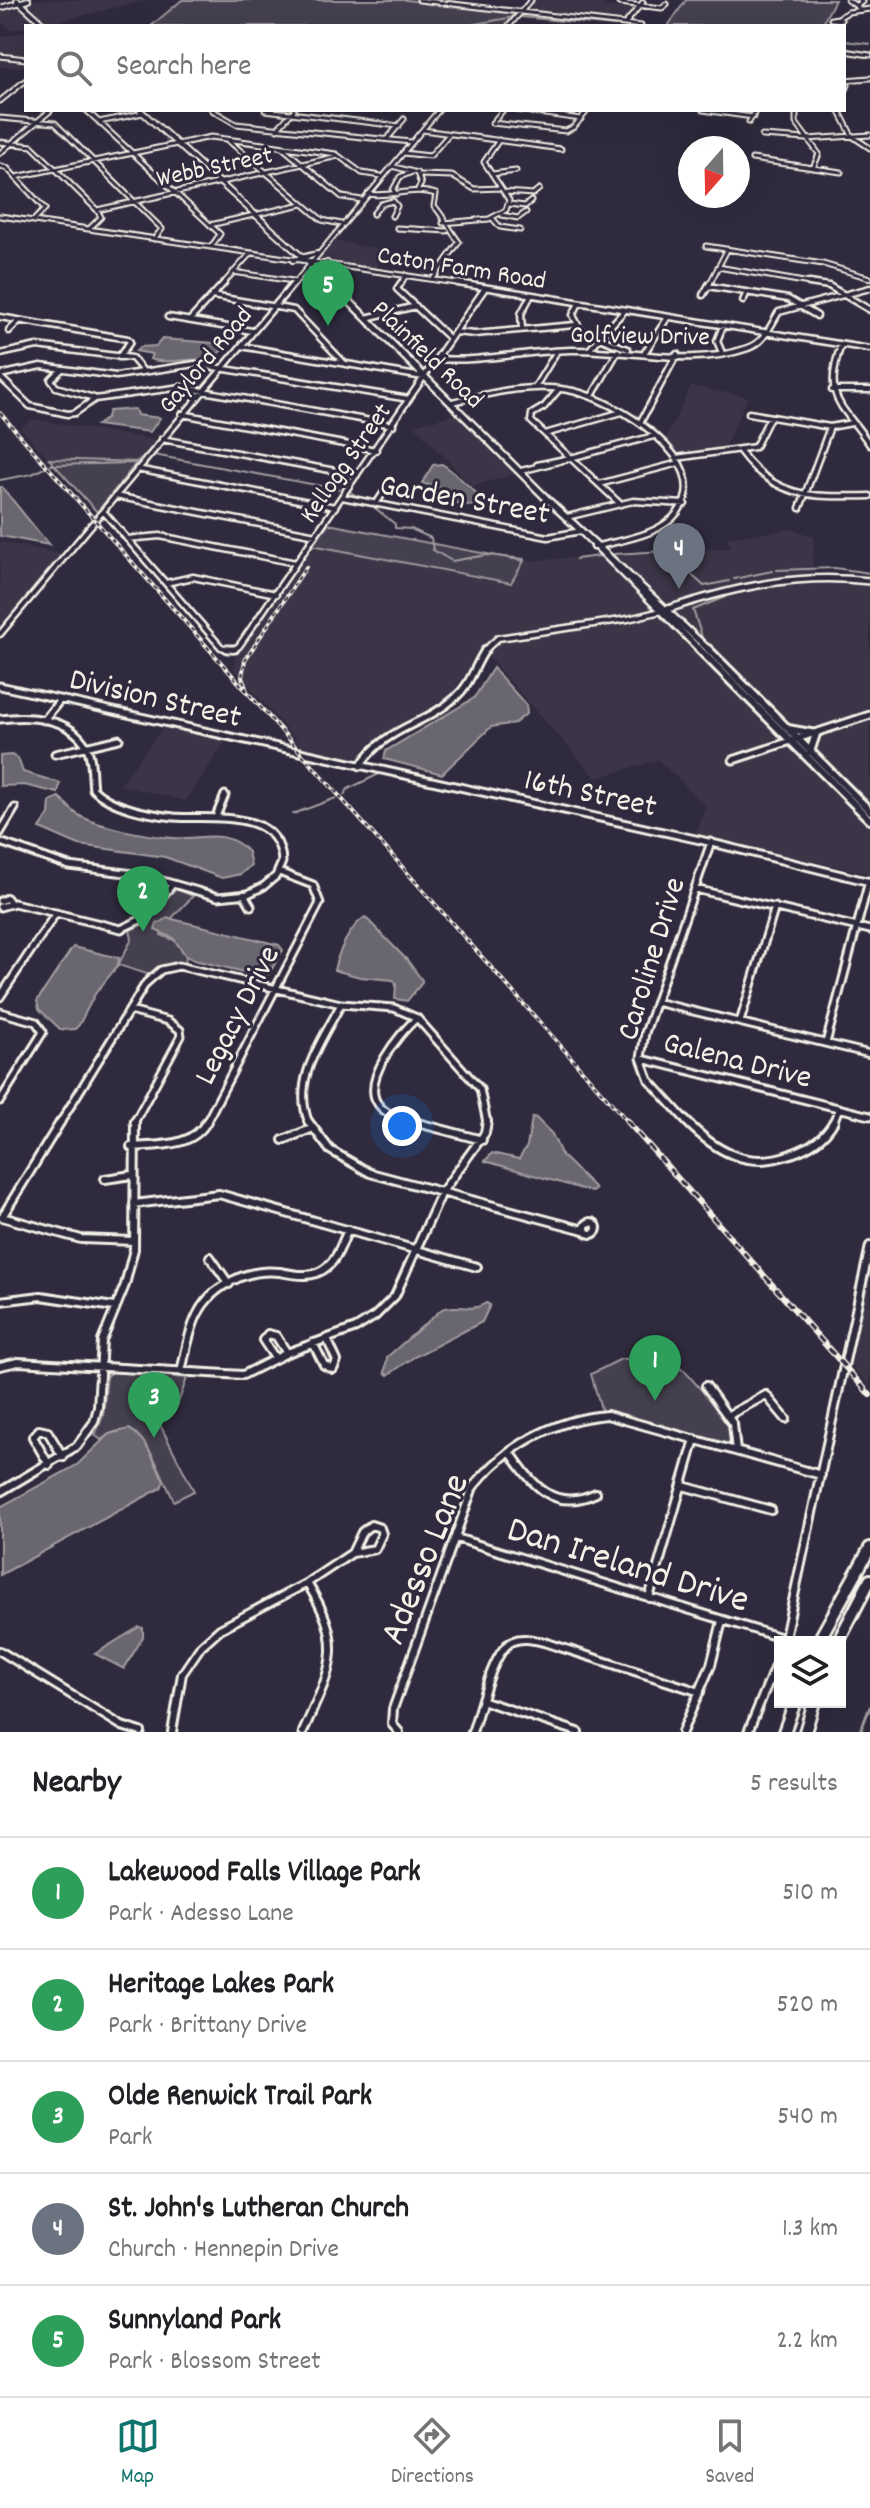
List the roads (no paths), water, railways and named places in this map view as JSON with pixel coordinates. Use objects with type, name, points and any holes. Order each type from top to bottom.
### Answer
[{"type":"highway","points":[[821,1636],[870,1548]]},
{"type":"highway","points":[[841,1636],[870,1580]]},
{"type":"highway","points":[[784,1732],[793,1708]]},
{"type":"highway","points":[[805,1732],[812,1708]]},
{"type":"main road","points":[[0,8],[22,1],[44,24]]},
{"type":"main road","name":"Plainfield Road","points":[[142,112],[310,262],[665,610],[870,820]]},
{"type":"main road","points":[[293,260],[302,255],[317,254]]},
{"type":"main road","points":[[316,268],[327,263]]},
{"type":"main road","name":"Plainfield Road","points":[[597,546],[677,618],[786,728],[794,741],[810,752],[869,809]]},
{"type":"main road","points":[[665,610],[735,587],[780,578],[836,577],[870,581]]},
{"type":"main road","points":[[659,602],[682,605]]},
{"type":"main road","points":[[677,618],[682,605]]},
{"type":"main road","points":[[786,728],[816,734],[810,752]]},
{"type":"street","points":[[419,0],[625,24],[643,2]]},
{"type":"street","points":[[511,24],[531,0]]},
{"type":"street","points":[[620,0],[619,3],[662,8],[667,4]]},
{"type":"street","points":[[848,0],[858,2],[861,10]]},
{"type":"street","points":[[838,18],[870,9]]},
{"type":"street","points":[[846,51],[870,55]]},
{"type":"street","points":[[0,56],[24,59]]},
{"type":"street","points":[[846,80],[870,78]]},
{"type":"street","points":[[0,101],[24,82]]},
{"type":"street","points":[[0,153],[49,112]]},
{"type":"street","points":[[88,112],[220,237],[210,248]]},
{"type":"street","points":[[99,122],[142,112]]},
{"type":"street","points":[[215,112],[230,122],[412,142]]},
{"type":"street","points":[[275,112],[399,126]]},
{"type":"street","points":[[276,129],[292,112]]},
{"type":"street","name":"Gaylord Road","points":[[0,634],[437,112]]},
{"type":"street","points":[[501,112],[492,123],[560,132],[574,127],[587,112]]},
{"type":"street","points":[[531,112],[582,119]]},
{"type":"street","points":[[722,112],[753,117]]},
{"type":"street","points":[[749,122],[755,112]]},
{"type":"street","points":[[796,112],[796,123],[819,154],[813,168]]},
{"type":"street","points":[[840,112],[852,136],[870,148]]},
{"type":"street","points":[[0,118],[55,123],[162,229],[154,239]]},
{"type":"street","points":[[387,139],[404,119]]},
{"type":"street","points":[[422,130],[561,149]]},
{"type":"street","points":[[403,153],[430,156],[450,133]]},
{"type":"street","points":[[762,136],[807,139],[870,135]]},
{"type":"street","points":[[16,177],[206,137],[340,156],[362,173],[382,176]]},
{"type":"street","points":[[228,140],[322,220],[342,224]]},
{"type":"street","points":[[499,140],[484,159],[509,204]]},
{"type":"street","points":[[0,142],[32,146],[97,210],[101,217],[89,229]]},
{"type":"street","points":[[281,146],[342,197],[363,200]]},
{"type":"street","points":[[772,162],[776,155]]},
{"type":"street","name":"Webb Street","points":[[97,210],[340,156]]},
{"type":"street","points":[[752,159],[841,172]]},
{"type":"street","points":[[0,166],[6,167],[45,209],[34,221]]},
{"type":"street","points":[[392,166],[420,175],[452,176],[464,187],[485,191],[533,194],[539,189]]},
{"type":"street","points":[[397,194],[393,190],[403,175],[414,171]]},
{"type":"street","points":[[492,174],[516,171]]},
{"type":"street","points":[[418,189],[420,175]]},
{"type":"street","points":[[373,214],[381,204],[397,194],[418,189],[436,194],[434,206],[442,212],[443,223],[458,240],[458,245],[433,279]]},
{"type":"street","points":[[481,197],[485,191]]},
{"type":"street","points":[[368,194],[392,199],[397,206],[392,216]]},
{"type":"street","points":[[509,204],[525,206],[531,201]]},
{"type":"street","points":[[209,225],[302,204]]},
{"type":"street","points":[[443,223],[492,219],[501,215],[509,204]]},
{"type":"street","points":[[501,215],[518,218],[526,212]]},
{"type":"street","name":"Caton Farm Road","points":[[0,216],[433,279],[870,349]]},
{"type":"street","points":[[492,219],[500,227],[520,230]]},
{"type":"street","points":[[397,228],[447,231]]},
{"type":"street","points":[[706,246],[823,264],[870,278]]},
{"type":"street","points":[[703,295],[727,249]]},
{"type":"street","points":[[190,320],[249,254]]},
{"type":"street","points":[[718,267],[818,283],[847,294],[870,310]]},
{"type":"street","points":[[233,272],[294,281]]},
{"type":"street","points":[[406,275],[396,287],[450,339]]},
{"type":"street","points":[[708,286],[780,297],[803,306],[817,316]]},
{"type":"street","name":"Kellogg Street","points":[[166,583],[221,647],[228,650],[239,646],[485,288]]},
{"type":"street","name":"Golfview Drive","points":[[437,359],[475,361],[589,350],[722,353],[751,347],[769,333],[779,312],[870,288]]},
{"type":"street","points":[[743,301],[747,292]]},
{"type":"street","points":[[522,329],[521,314],[531,295]]},
{"type":"street","points":[[212,296],[299,313],[345,364]]},
{"type":"street","points":[[575,325],[573,315],[579,303]]},
{"type":"street","points":[[366,318],[417,306]]},
{"type":"street","points":[[589,350],[625,310]]},
{"type":"street","points":[[0,317],[127,338],[130,342],[119,357]]},
{"type":"street","points":[[168,317],[253,331]]},
{"type":"street","points":[[455,332],[475,334],[575,325],[598,340],[647,353],[668,317]]},
{"type":"street","points":[[9,331],[19,321]]},
{"type":"street","points":[[722,353],[717,341],[723,326]]},
{"type":"street","points":[[841,345],[831,372],[832,390],[837,403],[869,443]]},
{"type":"street","points":[[0,354],[46,346],[133,359],[143,371]]},
{"type":"street","points":[[241,346],[424,377]]},
{"type":"street","points":[[535,388],[557,351]]},
{"type":"street","points":[[592,396],[618,351]]},
{"type":"street","points":[[640,423],[677,354]]},
{"type":"street","points":[[393,425],[172,387],[95,399],[72,414],[37,408],[20,400],[0,376],[34,366],[108,376],[184,364],[222,367],[409,399]]},
{"type":"street","points":[[62,369],[51,380],[56,387],[95,399]]},
{"type":"street","points":[[559,389],[529,418],[619,503]]},
{"type":"street","points":[[452,402],[493,392],[559,389],[592,396],[623,411],[655,436],[677,460],[687,487],[685,504],[677,514],[656,528],[597,546]]},
{"type":"street","points":[[832,390],[870,390]]},
{"type":"street","points":[[545,434],[623,411]]},
{"type":"street","points":[[749,413],[830,427],[853,423]]},
{"type":"street","points":[[182,414],[376,450]]},
{"type":"street","points":[[599,484],[677,460],[739,450],[758,443],[770,417]]},
{"type":"street","points":[[800,508],[830,427]]},
{"type":"street","points":[[521,471],[655,436]]},
{"type":"street","name":"Garden Street","points":[[162,439],[357,475]]},
{"type":"street","points":[[739,450],[753,471],[774,487],[805,495],[870,496]]},
{"type":"street","points":[[137,469],[335,507]]},
{"type":"street","points":[[376,504],[388,486]]},
{"type":"street","points":[[114,495],[316,535]]},
{"type":"street","name":"Garden Street","points":[[342,497],[548,537],[581,531]]},
{"type":"street","points":[[567,517],[619,503],[650,500],[685,504]]},
{"type":"street","points":[[102,511],[166,583],[193,577],[276,594]]},
{"type":"street","points":[[96,518],[106,517]]},
{"type":"street","points":[[127,539],[160,536],[296,563]]},
{"type":"street","points":[[360,766],[378,742],[459,694],[485,648],[498,638],[634,618],[665,610]]},
{"type":"street","name":"Division Street","points":[[0,686],[301,753]]},
{"type":"street","points":[[44,720],[60,700]]},
{"type":"street","points":[[733,760],[870,715]]},
{"type":"street","points":[[0,719],[21,717],[44,720],[71,731],[87,747],[93,789],[106,801],[174,817],[217,814],[252,822],[264,828],[279,846],[282,862],[279,872],[270,882],[245,896],[209,898],[143,875],[69,866],[0,842]]},
{"type":"street","points":[[55,754],[119,739]]},
{"type":"street","name":"16th Street","points":[[301,753],[711,842],[869,881]]},
{"type":"street","points":[[217,814],[225,795]]},
{"type":"street","points":[[0,833],[15,808]]},
{"type":"street","name":"Caroline Drive","points":[[711,842],[645,1033],[641,1058],[649,1080],[706,1142],[732,1159],[766,1163],[782,1160],[817,1143],[830,1132],[839,1108]]},
{"type":"street","name":"Legacy Drive","points":[[131,1147],[184,1141],[200,1133],[320,903],[313,885],[294,875],[279,872]]},
{"type":"street","points":[[826,1043],[869,881]]},
{"type":"street","points":[[0,905],[11,904],[121,929],[131,928],[145,919],[173,884]]},
{"type":"street","points":[[695,889],[870,930]]},
{"type":"street","points":[[245,896],[251,906]]},
{"type":"street","points":[[740,1022],[775,907]]},
{"type":"street","points":[[0,997],[56,913]]},
{"type":"street","points":[[0,1366],[18,1362],[243,1375],[287,1353],[356,1328],[383,1309],[401,1286],[442,1192],[482,1140],[488,1117],[480,1089],[417,1018],[394,1008],[341,1004],[192,967],[170,967],[152,975],[1,1217],[81,1239],[134,1241]]},
{"type":"street","points":[[656,1002],[870,1054]]},
{"type":"street","points":[[341,1004],[303,1083],[302,1100],[311,1129],[326,1148],[353,1166],[584,1230]]},
{"type":"street","points":[[0,1492],[63,1457],[77,1446],[94,1422],[102,1341],[125,1285],[134,1241],[133,1125],[181,1036],[180,1030],[168,1021],[130,1011]]},
{"type":"street","points":[[0,1012],[36,1022],[43,1032],[0,1101]]},
{"type":"street","points":[[417,1018],[398,1035],[374,1086],[376,1103],[398,1118],[482,1140]]},
{"type":"street","name":"Galena Drive","points":[[641,1058],[870,1116]]},
{"type":"street","points":[[283,1140],[311,1129]]},
{"type":"street","points":[[105,1179],[132,1175]]},
{"type":"street","points":[[134,1204],[219,1194],[477,1267]]},
{"type":"street","points":[[181,1372],[197,1310],[212,1293],[252,1273],[268,1271],[291,1277],[316,1273],[334,1258],[348,1230]]},
{"type":"street","points":[[785,1636],[870,1246]]},
{"type":"street","points":[[210,1257],[229,1284]]},
{"type":"street","points":[[0,1301],[24,1297],[94,1301],[114,1307]]},
{"type":"street","points":[[275,1358],[263,1340],[268,1334],[276,1336],[287,1353]]},
{"type":"street","points":[[313,1343],[324,1365],[333,1369],[337,1361],[327,1339]]},
{"type":"street","points":[[706,1386],[729,1415],[739,1438],[736,1451]]},
{"type":"street","points":[[729,1415],[766,1395],[786,1419]]},
{"type":"street","name":"Adesso Lane","points":[[399,1732],[392,1724],[393,1709],[473,1487],[492,1464],[510,1452],[565,1421],[592,1414],[620,1416],[821,1475]]},
{"type":"street","points":[[49,1465],[33,1437],[39,1430],[48,1432],[63,1457]]},
{"type":"street","points":[[649,1598],[695,1439]]},
{"type":"street","points":[[510,1452],[535,1486],[546,1494],[577,1502],[596,1493]]},
{"type":"street","points":[[683,1486],[771,1510]]},
{"type":"street","points":[[172,1732],[182,1674],[201,1646],[220,1629],[307,1583],[352,1553],[375,1549],[382,1534],[380,1528],[371,1525],[366,1528],[352,1553]]},
{"type":"street","name":"Dan Ireland Drive","points":[[456,1538],[774,1638]]},
{"type":"street","points":[[303,1732],[325,1678],[333,1643],[326,1614],[307,1583]]},
{"type":"street","points":[[682,1732],[711,1665],[722,1621]]},
{"type":"street","points":[[472,1732],[497,1656],[509,1641],[521,1638],[544,1642],[700,1692]]},
{"type":"street","points":[[0,1651],[122,1726],[141,1732]]},
{"type":"street","points":[[748,1732],[774,1669]]},
{"type":"street","points":[[484,1701],[578,1732]]},
{"type":"waterway","points":[[475,24],[514,17]]},
{"type":"waterway","points":[[521,17],[594,24]]},
{"type":"waterway","points":[[846,41],[870,44]]},
{"type":"waterway","points":[[51,465],[135,463],[146,454]]},
{"type":"waterway","points":[[154,455],[343,490]]},
{"type":"waterway","points":[[0,480],[32,474],[46,467]]},
{"type":"waterway","points":[[349,491],[361,499]]},
{"type":"waterway","points":[[375,508],[395,524],[395,528],[411,529],[431,538],[433,550],[452,561],[487,555],[524,559]]},
{"type":"waterway","points":[[614,554],[665,551],[704,586],[729,581]]},
{"type":"waterway","points":[[576,559],[599,556]]},
{"type":"waterway","points":[[777,570],[835,568],[870,573]]},
{"type":"waterway","points":[[734,579],[772,571]]},
{"type":"waterway","points":[[702,637],[693,610],[725,597]]},
{"type":"waterway","points":[[344,795],[348,789],[379,774]]},
{"type":"waterway","points":[[293,814],[336,798]]},
{"type":"waterway","points":[[860,1732],[870,1707]]},
{"type":"railway","points":[[0,413],[629,1123]]},
{"type":"railway","points":[[247,691],[242,677],[245,660],[306,567]]},
{"type":"railway","points":[[627,1121],[870,1395]]},
{"type":"place","name":"Sunnyland Park","points":[[328,326]]},
{"type":"place","name":"St. John's Lutheran Church","points":[[679,589]]},
{"type":"place","name":"Heritage Lakes Park","points":[[143,932]]},
{"type":"place","name":"Lakewood Falls Village Park","points":[[655,1401]]},
{"type":"place","name":"Olde Renwick Trail Park","points":[[154,1438]]}]
